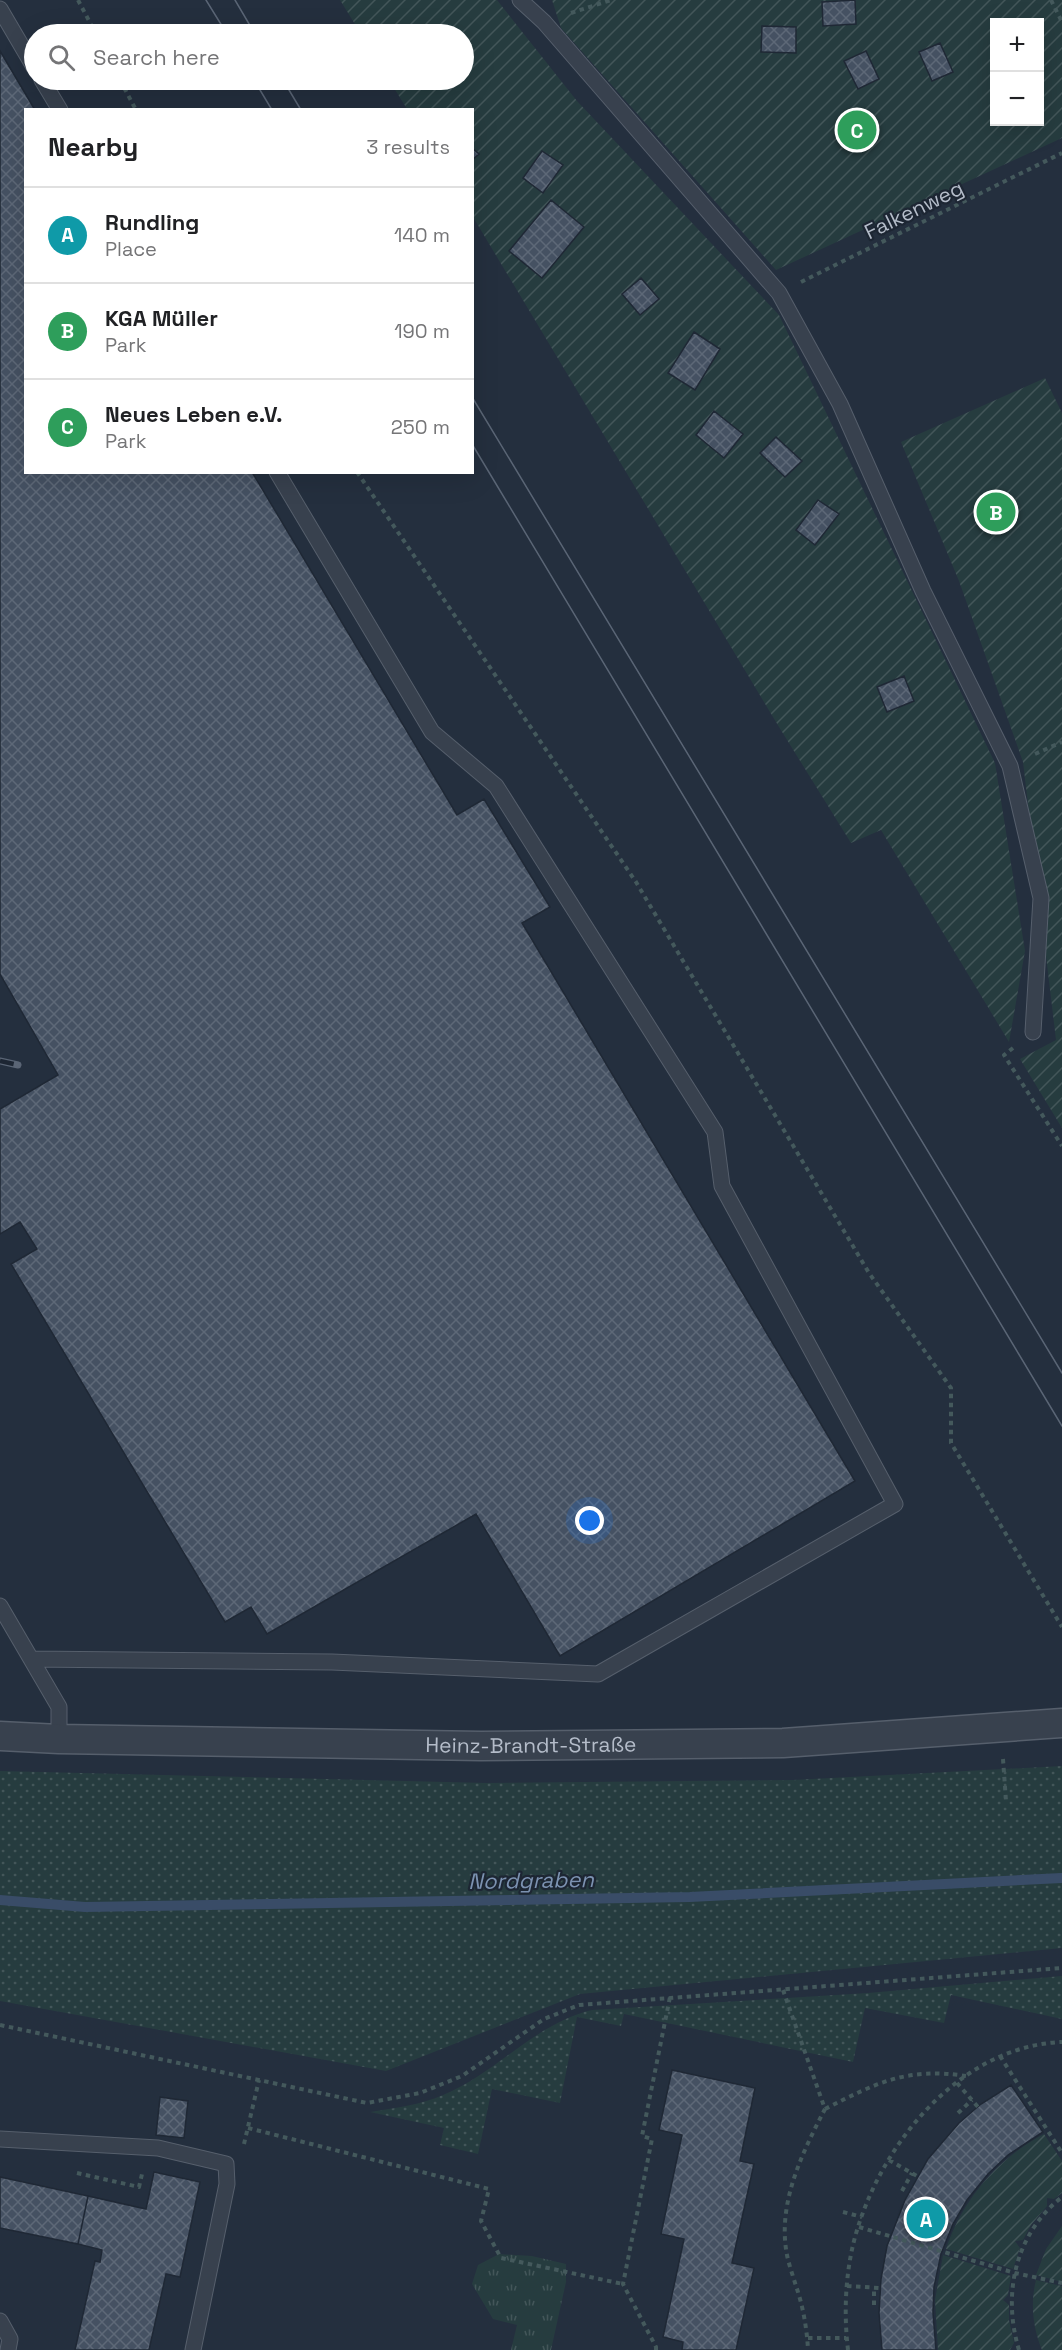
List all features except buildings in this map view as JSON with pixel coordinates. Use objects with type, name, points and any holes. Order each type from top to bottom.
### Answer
[{"type":"street","name":"Heinz-Brandt-Straße","points":[[0,1736],[480,1746],[783,1743],[1062,1723]]},
{"type":"lane","points":[[520,0],[544,22],[779,293],[840,404],[923,591],[1010,766],[1041,898],[1033,1032]]},
{"type":"lane","points":[[0,9],[24,50]]},
{"type":"lane","points":[[48,90],[59,108]]},
{"type":"lane","points":[[31,1659],[332,1662],[598,1674],[895,1504],[722,1186],[715,1132],[496,786],[432,732],[278,474]]},
{"type":"lane","points":[[0,1606],[59,1707],[59,1739]]},
{"type":"lane","points":[[0,2139],[158,2148],[226,2164],[227,2184],[193,2350]]},
{"type":"lane","points":[[0,2321],[10,2339],[8,2350]]},
{"type":"path","points":[[78,0],[91,24]]},
{"type":"path","points":[[544,22],[611,0]]},
{"type":"path","points":[[1051,0],[1062,22]]},
{"type":"path","points":[[125,90],[135,108]]},
{"type":"path","name":"Falkenweg","points":[[779,293],[1062,153]]},
{"type":"path","points":[[358,474],[636,882],[869,1273],[951,1388],[951,1443],[1062,1627]]},
{"type":"path","points":[[1033,1032],[1004,1055],[1062,1146]]},
{"type":"path","points":[[1003,1767],[1006,1801]]},
{"type":"path","points":[[0,2025],[367,2103],[420,2093],[462,2076],[544,2019],[579,2005],[1062,1968]]},
{"type":"path","points":[[783,1990],[825,2109]]},
{"type":"path","points":[[656,2350],[622,2284],[652,2139],[642,2136],[670,1997]]},
{"type":"path","points":[[848,2350],[846,2338],[847,2286],[853,2246],[872,2190],[890,2160],[919,2120],[966,2076],[1000,2056],[1036,2044],[1062,2042]]},
{"type":"path","points":[[1000,2056],[1062,2153]]},
{"type":"path","points":[[808,2350],[808,2338],[787,2256],[785,2237],[787,2210],[797,2165],[825,2109],[862,2090],[905,2075],[939,2072],[966,2076]]},
{"type":"path","points":[[256,2096],[260,2080]]},
{"type":"path","points":[[957,2083],[978,2107]]},
{"type":"path","points":[[958,2113],[972,2100]]},
{"type":"path","points":[[248,2128],[489,2189],[481,2221],[501,2258],[622,2284]]},
{"type":"path","points":[[890,2160],[917,2176]]},
{"type":"path","points":[[902,2191],[912,2173]]},
{"type":"path","points":[[1019,2350],[1011,2308],[1015,2273],[1028,2237],[1048,2209],[1062,2197]]},
{"type":"path","points":[[843,2212],[862,2217]]},
{"type":"path","points":[[859,2227],[1015,2273],[1062,2283]]},
{"type":"path","points":[[847,2286],[877,2288],[874,2305]]},
{"type":"path","points":[[808,2338],[846,2338]]},
{"type":"green space","points":[[340,0],[497,0],[577,101],[779,315],[995,763],[1025,951],[1009,1042],[881,830],[851,843],[474,219],[474,108],[406,108],[395,90],[474,90],[474,24],[355,24]]},
{"type":"green space","points":[[552,0],[1062,0],[1062,138],[776,270],[561,28]]},
{"type":"green space","points":[[1045,378],[1062,413],[1062,1128],[1020,1059],[1056,1040],[1023,762],[959,581],[901,442]]},
{"type":"green space","points":[[1062,1766],[1062,1948],[580,1994],[386,2071],[0,2001],[0,1771],[487,1783],[793,1780]]},
{"type":"green space","points":[[1062,1976],[1062,2019],[951,1995],[944,2023],[865,2008],[853,2062],[624,2014],[621,2026],[577,2017],[560,2103],[492,2089],[478,2154],[440,2145],[444,2128],[370,2112],[416,2104],[443,2095],[481,2075],[552,2026],[592,2010],[868,1993]]},
{"type":"green space","points":[[1044,2134],[1062,2161],[1062,2193],[1054,2199],[1047,2198],[1047,2206],[1031,2225],[1023,2240],[1015,2241],[1020,2248],[1013,2269],[946,2249],[962,2214],[984,2182],[1012,2155]]},
{"type":"green space","points":[[1062,2226],[1062,2282],[1036,2275],[1046,2249]]},
{"type":"green space","points":[[499,2254],[532,2256],[566,2264],[566,2282],[551,2350],[511,2350],[517,2325],[493,2319],[472,2284],[478,2265]]},
{"type":"green space","points":[[943,2255],[1011,2276],[1008,2295],[1003,2300],[1009,2305],[1009,2320],[1014,2343],[1010,2350],[938,2350],[935,2300]]},
{"type":"green space","points":[[1036,2280],[1062,2286],[1062,2350],[1042,2350],[1033,2316]]},
{"type":"waterway","name":"Nordgraben","points":[[0,1900],[85,1907],[690,1897],[1062,1878]]},
{"type":"tram line","points":[[206,0],[221,24]]},
{"type":"tram line","points":[[235,0],[249,24]]},
{"type":"tram line","points":[[260,90],[271,108]]},
{"type":"tram line","points":[[289,90],[300,108]]},
{"type":"tram line","points":[[474,400],[1062,1373]]},
{"type":"tram line","points":[[474,447],[1062,1426]]},
{"type":"railway","points":[[0,1061],[18,1065]]},
{"type":"place","name":"Neues Leben e.V.","points":[[857,130]]},
{"type":"place","name":"KGA Müller","points":[[996,512]]},
{"type":"place","name":"Rundling","points":[[926,2219]]}]
